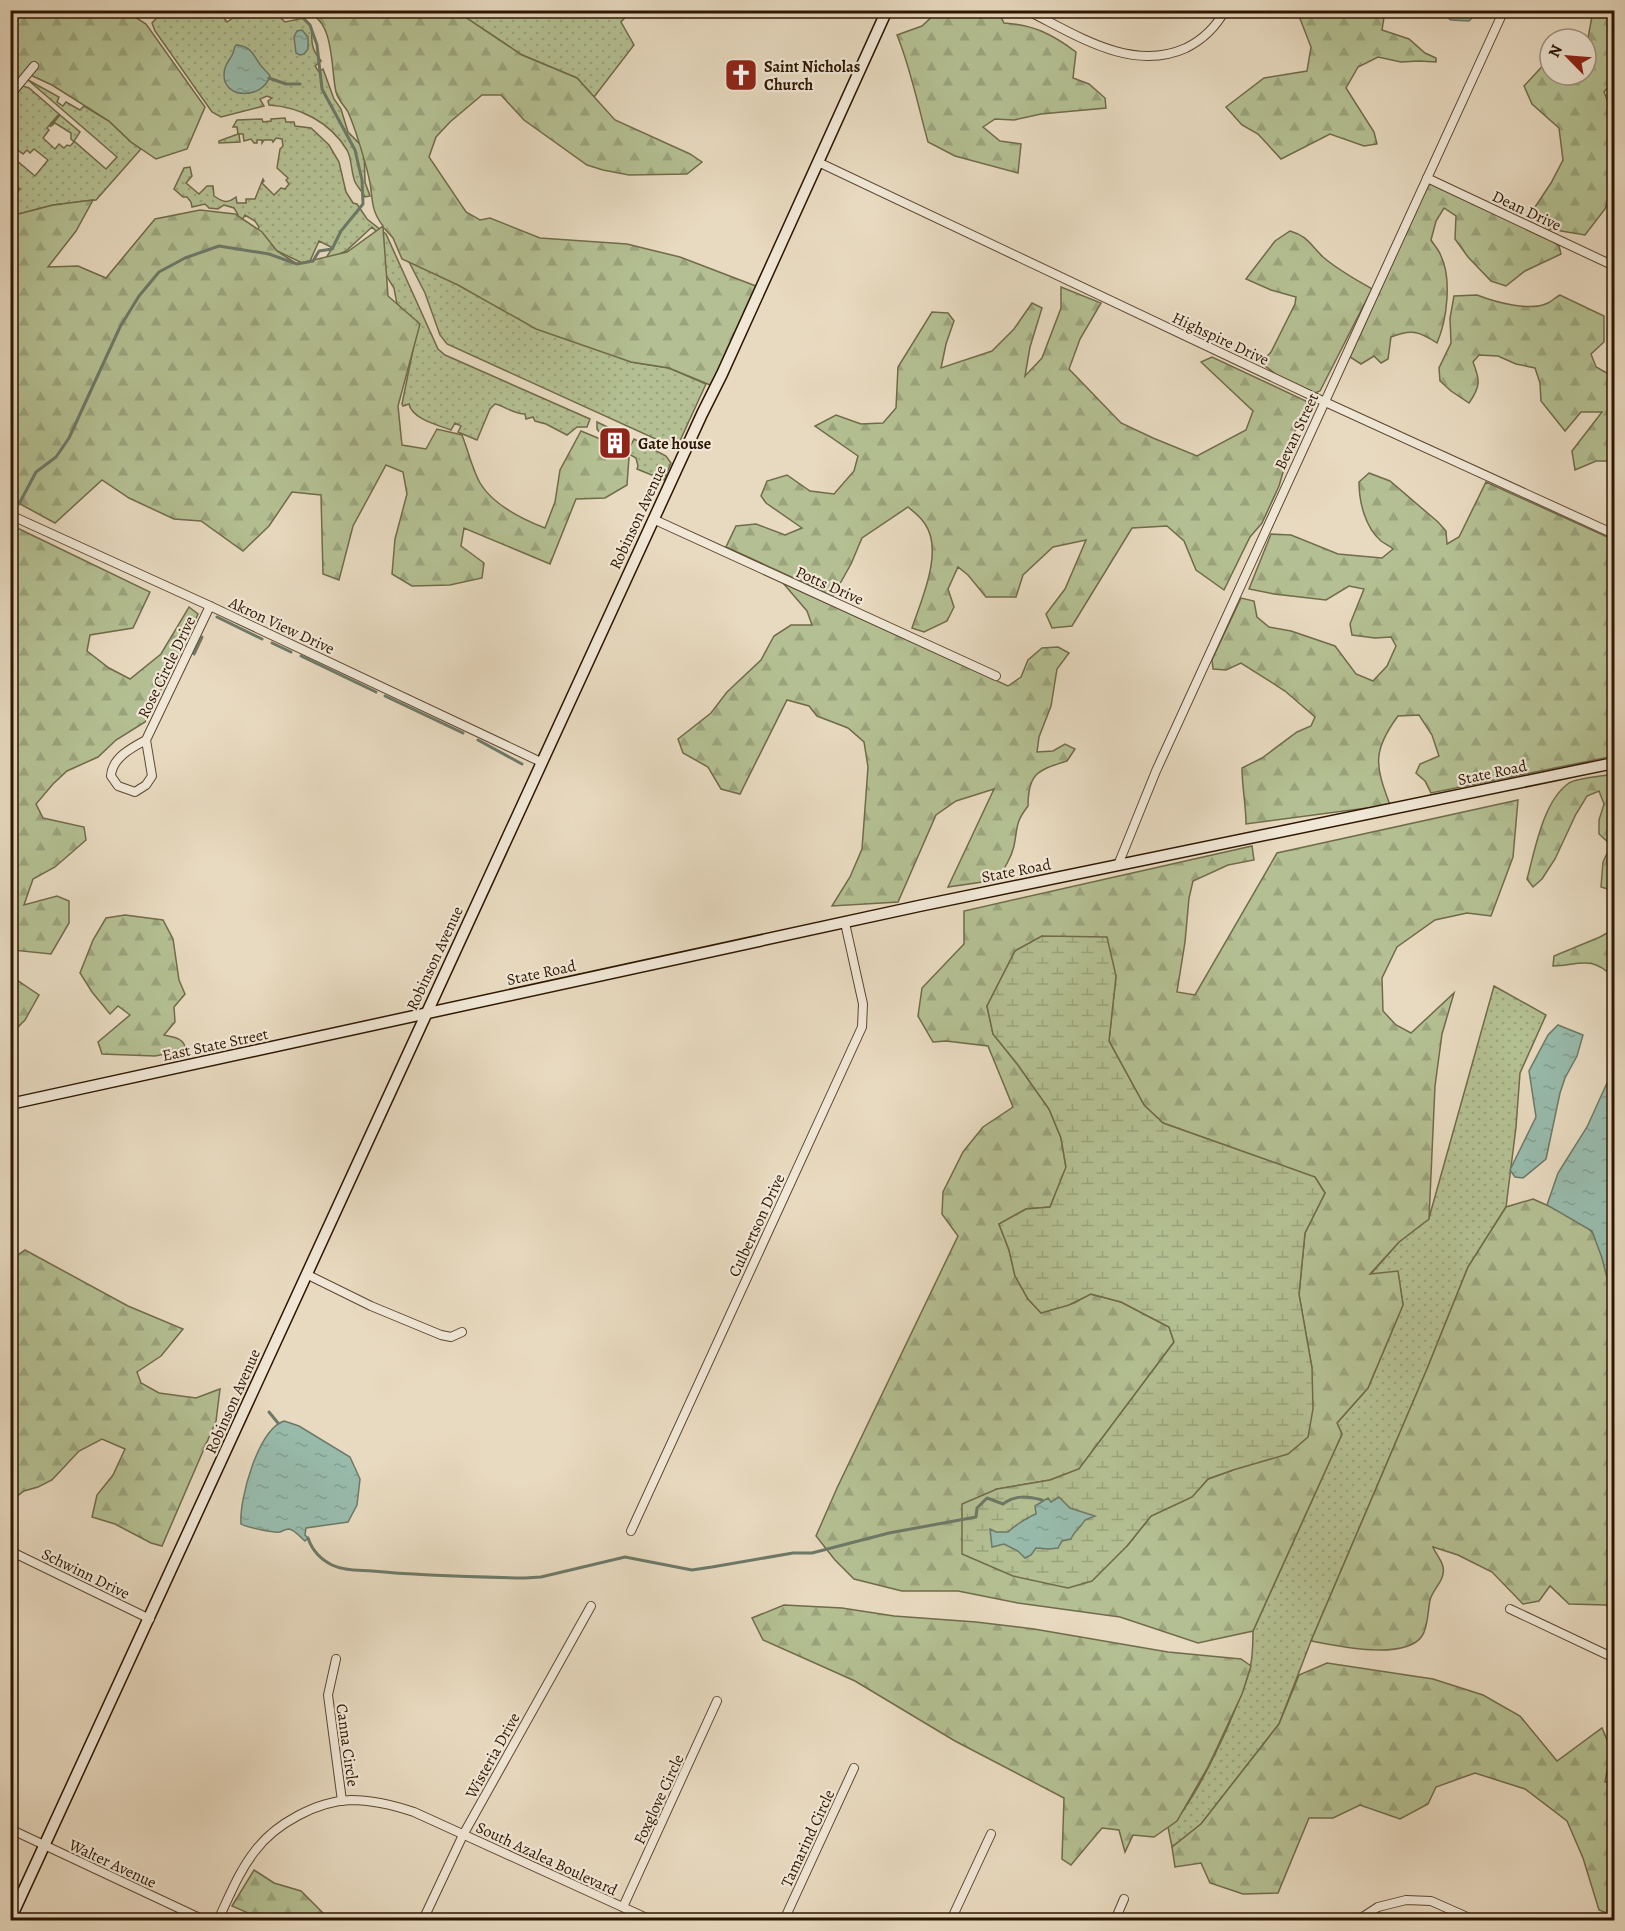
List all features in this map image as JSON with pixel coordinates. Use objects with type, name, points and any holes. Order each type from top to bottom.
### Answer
[{"type":"main road","name":"Robinson Avenue","points":[[10,1920],[150,1619],[425,1013],[722,374],[887,10]]},
{"type":"main road","name":"State Road","points":[[425,1013],[1118,865],[1614,763]]},
{"type":"main road","name":"East State Street","points":[[10,1104],[425,1013]]},
{"type":"street","points":[[1026,10],[1110,50],[1150,57],[1169,55],[1191,45],[1215,26],[1225,10]]},
{"type":"street","name":"Bevan Street","points":[[1118,865],[1156,771],[1504,10]]},
{"type":"street","points":[[10,95],[34,66]]},
{"type":"street","name":"Highspire Drive","points":[[818,162],[1324,402],[1614,534]]},
{"type":"street","name":"Dean Drive","points":[[1427,178],[1614,266]]},
{"type":"street","name":"Akron View Drive","points":[[10,515],[210,606],[541,762]]},
{"type":"street","name":"Potts Drive","points":[[653,519],[996,676]]},
{"type":"street","name":"Rose Circle Drive","points":[[146,740],[152,776],[135,792],[117,786],[111,777],[114,764],[146,740],[210,606]]},
{"type":"street","name":"Culbertson Drive","points":[[631,1531],[862,1027],[863,1004],[844,923]]},
{"type":"street","points":[[306,1275],[371,1306],[441,1335],[451,1337],[462,1332]]},
{"type":"street","name":"Schwinn Drive","points":[[10,1551],[150,1619]]},
{"type":"street","name":"Wisteria Drive","points":[[423,1920],[464,1834],[591,1606]]},
{"type":"street","points":[[1510,1609],[1614,1658]]},
{"type":"street","name":"Canna Circle","points":[[336,1659],[328,1695],[342,1801]]},
{"type":"street","name":"Foxglove Circle","points":[[623,1907],[717,1701]]},
{"type":"street","name":"Tamarind Circle","points":[[784,1920],[854,1768]]},
{"type":"street","name":"South Azalea Boulevard","points":[[218,1920],[243,1869],[262,1842],[277,1829],[303,1814],[342,1801],[368,1801],[399,1807],[464,1834],[651,1920]]},
{"type":"street","name":"Walter Avenue","points":[[10,1829],[204,1920]]},
{"type":"street","points":[[951,1920],[991,1834]]},
{"type":"street","points":[[1115,1920],[1125,1899]]},
{"type":"street","points":[[1358,1920],[1378,1907],[1406,1900],[1431,1901],[1474,1920]]},
{"type":"green space","points":[[164,10],[226,11],[224,18],[227,22],[233,18],[243,18],[246,10],[279,11],[285,22],[304,18],[312,29],[312,42],[321,61],[315,66],[319,72],[323,69],[334,99],[341,109],[348,132],[364,148],[365,182],[370,196],[365,197],[355,182],[349,154],[340,140],[332,131],[313,118],[292,109],[269,105],[268,101],[272,98],[267,96],[260,99],[264,106],[221,117],[212,112],[155,31],[152,23]]},
{"type":"green space","points":[[11,11],[106,11],[132,15],[146,24],[205,107],[187,149],[156,159],[131,142],[109,121],[52,85],[28,74],[21,82],[11,87]]},
{"type":"green space","points":[[300,11],[456,11],[522,55],[577,78],[615,120],[690,154],[702,162],[687,174],[629,175],[603,170],[587,165],[524,120],[501,95],[482,95],[436,137],[429,157],[466,212],[480,220],[490,218],[540,238],[627,244],[680,257],[761,288],[715,387],[669,368],[631,362],[536,329],[458,285],[402,259],[393,238],[383,227],[388,296],[420,324],[398,406],[402,445],[426,449],[437,429],[462,435],[480,483],[492,498],[500,505],[545,528],[555,502],[560,470],[581,431],[610,443],[629,457],[627,485],[605,498],[576,499],[550,564],[464,528],[461,546],[484,563],[482,578],[450,585],[412,586],[392,574],[395,539],[407,494],[403,472],[386,465],[353,526],[339,580],[323,574],[321,495],[292,492],[269,526],[243,551],[201,521],[174,519],[129,498],[102,480],[55,523],[11,499],[11,216],[53,205],[93,200],[76,231],[48,267],[78,266],[106,278],[155,219],[200,210],[235,214],[262,232],[277,251],[297,264],[347,252],[383,226],[374,210],[368,176],[354,127],[336,92],[326,31],[312,14]]},
{"type":"green space","points":[[456,11],[631,11],[621,22],[634,45],[594,97],[577,78],[522,55]]},
{"type":"green space","points":[[938,11],[998,11],[1004,23],[1034,28],[1059,40],[1076,52],[1073,78],[1089,84],[1105,98],[1106,108],[1041,114],[1014,120],[995,119],[983,127],[1000,141],[1021,144],[1018,173],[955,156],[928,142],[897,35],[922,26]]},
{"type":"green space","points":[[1303,11],[1385,11],[1382,30],[1409,39],[1425,53],[1436,58],[1436,62],[1401,62],[1378,57],[1358,67],[1346,88],[1374,132],[1377,144],[1364,146],[1330,134],[1281,159],[1258,134],[1242,125],[1226,107],[1264,78],[1307,71],[1311,47],[1299,16]]},
{"type":"green space","points":[[1593,11],[1614,11],[1614,80],[1604,92],[1614,117],[1614,185],[1605,209],[1585,235],[1549,229],[1529,216],[1563,160],[1559,128],[1532,104],[1524,86],[1538,71],[1538,87],[1598,87],[1598,27],[1590,27]]},
{"type":"green space","points":[[28,80],[59,97],[57,102],[63,106],[66,102],[80,110],[84,106],[109,121],[141,149],[96,200],[53,205],[11,216],[11,209],[14,209],[13,206],[18,200],[14,196],[20,189],[11,181],[10,155],[35,176],[48,160],[34,149],[30,153],[27,150],[23,154],[11,145],[11,100],[23,86],[29,88],[59,114],[47,128],[49,130],[43,138],[55,149],[59,144],[64,148],[74,142],[71,139],[71,133],[55,123],[50,127],[60,115],[80,132],[74,141],[106,169],[117,157]]},
{"type":"green space","points":[[285,118],[286,122],[294,122],[295,126],[311,128],[329,145],[339,162],[346,192],[353,203],[357,204],[367,219],[386,234],[438,349],[445,355],[590,419],[587,427],[577,427],[567,435],[535,421],[533,417],[526,419],[525,414],[495,404],[490,409],[477,440],[458,432],[461,426],[455,423],[451,430],[420,418],[409,404],[403,406],[402,404],[418,325],[397,304],[394,288],[382,265],[378,233],[372,227],[346,251],[327,260],[331,247],[319,241],[310,261],[302,263],[253,239],[259,227],[255,221],[245,215],[241,222],[234,221],[238,215],[234,208],[224,205],[218,209],[209,208],[205,204],[192,207],[187,197],[183,197],[174,189],[184,168],[190,167],[192,176],[186,183],[199,194],[207,186],[213,186],[214,196],[220,200],[230,201],[236,197],[237,203],[246,203],[246,199],[255,199],[263,179],[262,183],[274,195],[281,188],[285,189],[289,184],[286,180],[288,178],[277,168],[280,149],[283,146],[282,139],[276,138],[273,142],[264,140],[262,143],[262,140],[257,140],[257,143],[254,143],[251,139],[244,141],[243,134],[239,134],[240,142],[219,143],[219,141],[238,134],[237,127],[233,127],[237,120],[262,119],[263,122]]},
{"type":"green space","points":[[1431,184],[1551,240],[1559,246],[1561,254],[1525,271],[1506,286],[1491,281],[1468,257],[1455,239],[1456,216],[1444,208],[1436,221],[1431,240],[1444,265],[1447,288],[1446,311],[1437,343],[1415,332],[1398,334],[1391,337],[1388,359],[1381,363],[1374,356],[1361,364],[1350,357],[1427,186]]},
{"type":"green space","points":[[1290,231],[1305,239],[1335,266],[1372,289],[1320,391],[1315,393],[1277,375],[1261,363],[1271,352],[1295,304],[1296,297],[1271,290],[1246,279],[1275,241]]},
{"type":"green space","points":[[405,254],[631,362],[669,368],[706,384],[678,445],[671,446],[447,344],[440,335],[425,293]]},
{"type":"green space","points":[[1061,287],[1101,303],[1080,339],[1069,369],[1121,423],[1153,438],[1197,456],[1246,430],[1253,411],[1201,362],[1212,357],[1308,402],[1296,428],[1279,486],[1262,523],[1250,537],[1224,590],[1196,570],[1184,541],[1167,526],[1132,528],[1072,626],[1052,628],[1046,614],[1065,589],[1086,540],[1053,547],[1023,575],[1016,597],[986,597],[968,575],[958,567],[948,589],[954,607],[947,621],[924,632],[912,628],[929,576],[932,548],[925,524],[908,507],[862,538],[833,596],[726,547],[736,526],[756,524],[785,535],[802,528],[766,503],[761,496],[767,481],[787,475],[810,491],[834,494],[854,471],[858,456],[815,426],[836,415],[861,424],[883,423],[896,408],[898,367],[932,312],[948,313],[954,321],[941,368],[992,351],[1014,329],[1032,303],[1042,308],[1030,347],[1025,376],[1042,358],[1061,308]]},
{"type":"green space","points":[[1477,295],[1503,303],[1532,307],[1548,303],[1560,295],[1604,316],[1604,342],[1591,354],[1596,367],[1614,377],[1614,461],[1596,461],[1575,470],[1572,451],[1602,412],[1581,412],[1565,431],[1541,401],[1540,383],[1535,368],[1516,364],[1498,356],[1479,355],[1473,362],[1478,378],[1476,392],[1469,403],[1440,381],[1439,368],[1451,343],[1450,318],[1454,296]]},
{"type":"green space","points":[[597,422],[622,434],[620,439],[612,435],[613,432],[610,431],[600,433],[597,429]]},
{"type":"green space","points":[[634,439],[666,456],[671,463],[664,480],[637,469],[636,458],[627,453]]},
{"type":"green space","points":[[1369,473],[1390,481],[1438,522],[1446,531],[1447,544],[1459,537],[1486,482],[1614,540],[1614,756],[1431,793],[1425,781],[1416,773],[1420,764],[1439,756],[1432,735],[1419,715],[1398,716],[1384,739],[1379,759],[1381,779],[1390,805],[1246,824],[1242,768],[1262,758],[1297,732],[1311,726],[1315,717],[1285,691],[1241,663],[1226,670],[1213,669],[1212,660],[1241,598],[1254,601],[1257,617],[1269,627],[1291,631],[1335,646],[1356,674],[1373,681],[1387,666],[1396,646],[1391,637],[1375,638],[1352,635],[1350,624],[1364,589],[1349,586],[1326,600],[1249,589],[1271,534],[1291,535],[1338,554],[1382,558],[1393,549],[1375,535],[1364,514],[1359,482]]},
{"type":"green space","points":[[11,525],[150,592],[133,628],[90,635],[87,651],[109,668],[130,679],[161,654],[189,607],[198,614],[145,722],[116,740],[98,757],[67,771],[36,804],[43,818],[84,827],[86,840],[55,867],[33,879],[24,905],[57,896],[69,901],[69,923],[51,954],[13,950],[11,976]]},
{"type":"green space","points":[[783,583],[1008,686],[1021,677],[1028,660],[1042,648],[1058,647],[1069,653],[1057,669],[1051,706],[1039,737],[1037,752],[1053,751],[1065,744],[1075,749],[1067,761],[1042,770],[1033,780],[1028,795],[1028,806],[1019,821],[1011,855],[996,880],[948,887],[994,789],[956,801],[936,815],[898,902],[832,906],[850,877],[862,849],[868,767],[864,742],[848,728],[817,716],[809,706],[787,700],[740,794],[721,789],[708,767],[683,753],[678,739],[711,713],[727,692],[761,660],[774,636],[791,625],[812,625],[807,611]]},
{"type":"green space","points":[[1614,774],[1614,891],[1601,887],[1603,862],[1611,845],[1599,834],[1599,820],[1604,804],[1599,791],[1587,796],[1555,859],[1542,879],[1533,887],[1527,879],[1537,841],[1546,814],[1560,791],[1573,781]]},
{"type":"green space","points":[[1518,800],[1513,857],[1491,916],[1467,913],[1435,920],[1397,947],[1382,978],[1383,1011],[1396,1025],[1411,1033],[1454,993],[1442,1034],[1435,1086],[1429,1219],[1399,1242],[1370,1274],[1398,1271],[1403,1305],[1368,1388],[1337,1423],[1342,1434],[1253,1631],[1198,1643],[1120,1617],[1018,1603],[958,1591],[902,1591],[854,1579],[816,1536],[958,1236],[942,1214],[943,1192],[963,1152],[983,1127],[1013,1107],[988,1046],[946,1041],[933,1042],[918,1016],[922,988],[964,944],[964,911],[1252,846],[1254,860],[1228,865],[1193,881],[1177,992],[1195,995],[1277,853]],"holes":[[[1042,936],[1116,976],[1109,1041],[1144,1105],[1163,1123],[1315,1177],[1325,1193],[1305,1233],[1299,1295],[1312,1368],[1233,1470],[1208,1479],[1192,1497],[1151,1516],[1127,1546],[997,1489],[1050,1480],[1079,1469],[1174,1342],[1169,1327],[1121,1302],[1090,1294],[1074,1303],[1041,1313],[1028,1299],[1015,1276],[1009,1250],[999,1224],[1026,1209],[1050,1207],[1066,1168],[1061,1138],[1049,1109],[993,1034],[987,1006],[1015,951]]]},
{"type":"green space","points":[[125,915],[163,920],[173,939],[179,980],[185,994],[174,1007],[175,1022],[164,1035],[181,1041],[186,1050],[155,1056],[102,1054],[98,1042],[130,1015],[118,1006],[110,1014],[80,973],[93,940],[106,918]]},
{"type":"green space","points":[[1614,929],[1614,1007],[1611,999],[1613,977],[1605,970],[1585,963],[1553,966],[1554,956]]},
{"type":"green space","points":[[1042,936],[1107,937],[1116,976],[1109,1041],[1144,1105],[1163,1123],[1315,1177],[1325,1193],[1305,1233],[1299,1294],[1312,1368],[1313,1409],[1308,1437],[1288,1454],[1208,1479],[1192,1497],[1151,1516],[1127,1546],[1092,1581],[1068,1588],[1013,1576],[962,1554],[962,1504],[997,1489],[1050,1480],[1079,1469],[1174,1342],[1169,1327],[1121,1302],[1091,1294],[1069,1305],[1041,1313],[1028,1299],[1015,1276],[1009,1250],[999,1224],[1026,1209],[1050,1207],[1066,1167],[1061,1138],[1049,1109],[993,1034],[987,1006],[1015,951]]},
{"type":"green space","points":[[11,976],[39,995],[25,1020],[11,1034]]},
{"type":"green space","points":[[1494,986],[1546,1015],[1520,1073],[1506,1207],[1468,1267],[1311,1641],[1279,1724],[1201,1824],[1172,1847],[1168,1827],[1191,1799],[1227,1728],[1251,1663],[1253,1631],[1342,1434],[1337,1423],[1368,1388],[1403,1305],[1398,1272],[1370,1275],[1399,1242],[1429,1218]]},
{"type":"green space","points":[[1533,1199],[1571,1217],[1590,1230],[1598,1244],[1614,1305],[1614,1615],[1606,1605],[1569,1604],[1550,1586],[1539,1601],[1523,1604],[1492,1572],[1458,1555],[1433,1547],[1442,1564],[1443,1576],[1430,1600],[1424,1633],[1413,1644],[1401,1648],[1370,1650],[1311,1641],[1468,1267],[1506,1207]]},
{"type":"green space","points":[[25,1250],[128,1306],[183,1329],[161,1356],[137,1372],[141,1383],[159,1393],[196,1398],[220,1389],[216,1421],[162,1546],[151,1543],[115,1524],[92,1517],[97,1495],[113,1475],[125,1449],[102,1439],[79,1451],[52,1480],[11,1499],[11,1260]]},
{"type":"green space","points":[[784,1605],[842,1608],[894,1616],[1034,1629],[1168,1652],[1241,1659],[1251,1666],[1242,1694],[1209,1765],[1177,1821],[1154,1837],[1133,1835],[1125,1852],[1119,1830],[1102,1828],[1071,1865],[1062,1859],[1064,1798],[955,1741],[855,1681],[763,1640],[752,1618]]},
{"type":"green space","points":[[1327,1663],[1433,1679],[1483,1695],[1520,1716],[1557,1761],[1602,1728],[1611,1749],[1605,1782],[1614,1781],[1614,1916],[1599,1910],[1583,1858],[1567,1821],[1525,1789],[1475,1773],[1436,1787],[1428,1804],[1400,1819],[1360,1805],[1333,1818],[1309,1818],[1278,1893],[1243,1894],[1210,1883],[1201,1863],[1175,1867],[1172,1847],[1201,1824],[1279,1724],[1299,1675]]},
{"type":"green space","points":[[254,1870],[274,1883],[301,1891],[330,1920],[264,1920],[232,1906]]},
{"type":"water","points":[[1439,11],[1479,11],[1469,21],[1451,20]]},
{"type":"water","points":[[302,30],[308,37],[308,49],[300,55],[296,53],[294,37],[297,31]]},
{"type":"water","points":[[236,45],[250,50],[270,76],[260,89],[244,94],[230,89],[226,83],[225,68]]},
{"type":"water","points":[[1558,1025],[1583,1035],[1577,1056],[1560,1093],[1546,1159],[1523,1178],[1515,1177],[1510,1170],[1536,1117],[1529,1071],[1548,1035]]},
{"type":"water","points":[[1607,1083],[1614,1084],[1614,1305],[1602,1258],[1592,1231],[1547,1205],[1558,1173],[1587,1127]]},
{"type":"water","points":[[284,1421],[299,1426],[350,1457],[360,1479],[357,1505],[348,1522],[306,1528],[305,1535],[308,1538],[305,1541],[289,1529],[272,1532],[241,1524],[243,1499],[258,1451],[266,1437]]},
{"type":"water","points":[[1059,1497],[1070,1508],[1095,1516],[1085,1520],[1071,1539],[1062,1541],[1058,1548],[1036,1548],[1031,1555],[1025,1558],[1018,1551],[1004,1544],[992,1547],[990,1529],[996,1532],[1008,1532],[1036,1514],[1035,1506],[1048,1498],[1051,1502]]},
{"type":"waterway","points":[[19,504],[36,472],[56,457],[69,438],[120,327],[139,296],[159,272],[185,258],[219,246],[269,254],[297,264],[313,261],[319,251],[332,249],[341,231],[363,204],[362,180],[355,150],[322,89],[317,45],[310,25],[295,10]]},
{"type":"waterway","points":[[269,78],[286,84],[300,84]]},
{"type":"waterway","points":[[217,617],[262,639]]},
{"type":"waterway","points":[[194,654],[202,637]]},
{"type":"waterway","points":[[272,643],[291,652]]},
{"type":"waterway","points":[[301,656],[376,692]]},
{"type":"waterway","points":[[385,696],[463,733]]},
{"type":"waterway","points":[[478,740],[522,764]]},
{"type":"waterway","points":[[269,1412],[278,1423]]},
{"type":"waterway","points":[[308,1538],[314,1550],[324,1560],[337,1567],[352,1570],[525,1578],[541,1577],[625,1557],[692,1570],[793,1553],[812,1553],[889,1533],[976,1517],[977,1508],[987,1498],[1003,1504],[1021,1497],[1042,1500]]},
{"type":"place","name":"Saint Nicholas Church","points":[[741,75]]},
{"type":"place","name":"Gate house","points":[[615,443]]}]
